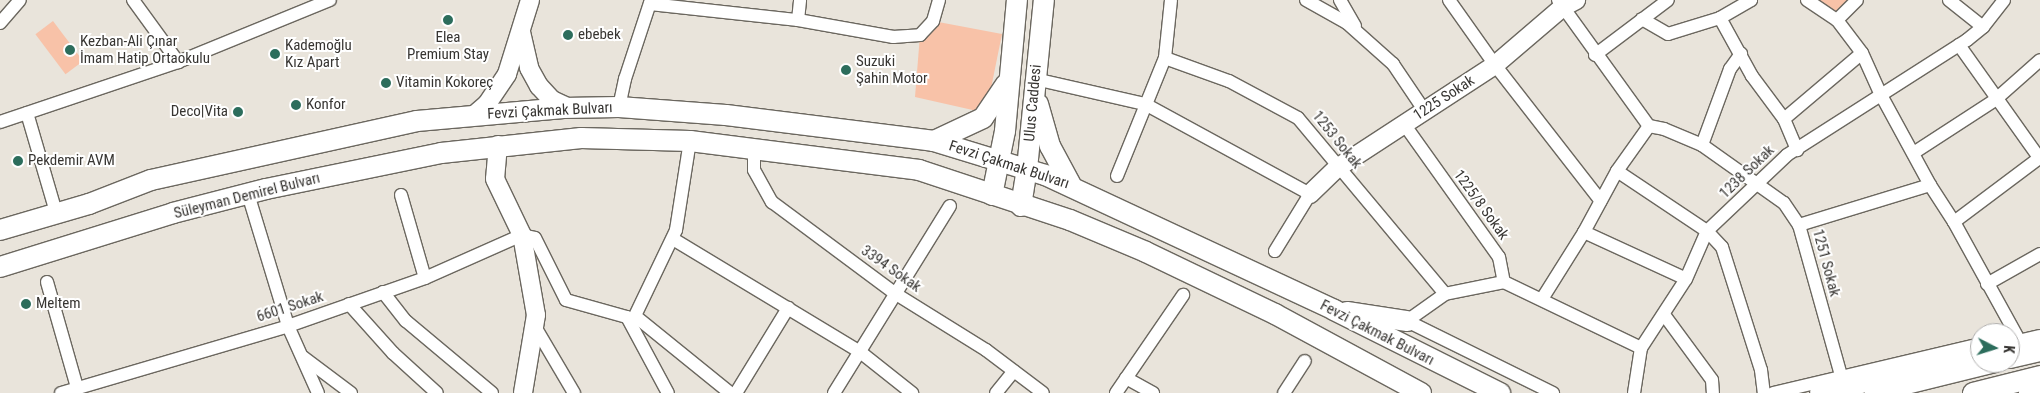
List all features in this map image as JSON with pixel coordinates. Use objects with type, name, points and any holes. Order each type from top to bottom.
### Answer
[{"type":"main road","name":"Ulus Caddesi","points":[[992,195],[1000,160],[1018,0]]},
{"type":"main road","name":"Ulus Caddesi","points":[[1021,206],[1028,169],[1034,84],[1044,0]]},
{"type":"main road","points":[[934,141],[983,118],[1008,80]]},
{"type":"main road","points":[[1034,84],[1050,146],[1071,185]]},
{"type":"main road","name":"Fevzi Çakmak Bulvarı","points":[[472,116],[569,108],[620,107],[726,115],[934,141],[1000,160],[1071,185],[1334,310],[1500,393]]},
{"type":"main road","points":[[0,230],[56,212],[89,204],[160,178],[417,121],[472,116]]},
{"type":"main road","name":"Fevzi Çakmak Bulvarı","points":[[498,146],[581,138],[690,140],[920,170],[1021,206],[1070,220],[1146,252],[1275,314],[1415,390]]},
{"type":"main road","name":"Süleyman Demirel Bulvarı","points":[[0,267],[164,216],[248,194],[441,153],[498,146]]},
{"type":"main road","points":[[1334,310],[1407,321]]},
{"type":"main road","points":[[2020,340],[2040,340]]},
{"type":"main road","points":[[1820,393],[1970,356]]},
{"type":"main road","points":[[1973,393],[2040,376]]},
{"type":"main road","points":[[2029,393],[2040,390]]},
{"type":"street","points":[[0,23],[20,0]]},
{"type":"street","points":[[133,0],[178,62]]},
{"type":"street","points":[[2,118],[26,113],[178,62],[330,0]]},
{"type":"street","points":[[472,116],[503,81],[530,0]]},
{"type":"street","points":[[798,20],[800,0]]},
{"type":"street","points":[[620,107],[625,79],[651,2],[798,20],[893,37],[920,35],[933,22],[940,0]]},
{"type":"street","points":[[1117,176],[1165,58],[1171,0]]},
{"type":"street","points":[[1306,0],[1347,23],[1393,64],[1424,110]]},
{"type":"street","points":[[1340,0],[1359,33]]},
{"type":"street","points":[[1450,0],[1495,66],[1601,201]]},
{"type":"street","points":[[1642,19],[1668,34],[1720,18],[1751,0]]},
{"type":"street","points":[[1807,0],[1837,20],[1862,53],[1881,95],[1914,152],[1930,185],[1954,222],[1987,284],[2004,323]]},
{"type":"street","points":[[1837,20],[1857,0]]},
{"type":"street","points":[[1949,0],[1983,27]]},
{"type":"street","name":"1238 Sokak","points":[[1634,393],[1641,348],[1665,316],[1686,279],[1708,231],[1757,186],[1787,155],[1959,45],[1983,27],[2004,0]]},
{"type":"street","points":[[1542,299],[1584,232],[1617,171],[1649,126],[1630,96],[1595,55],[1566,2]]},
{"type":"street","name":"1225 Sokak","points":[[1310,194],[1337,168],[1424,110],[1495,66],[1566,2]]},
{"type":"street","points":[[1595,55],[1642,19],[1660,2]]},
{"type":"street","points":[[1720,18],[1752,76],[1784,119],[1797,150]]},
{"type":"street","points":[[520,29],[529,68],[539,86],[552,100],[569,108]]},
{"type":"street","points":[[1954,222],[2039,159],[1959,45]]},
{"type":"street","points":[[1784,119],[1862,53]]},
{"type":"street","points":[[1702,145],[1730,69],[1741,54]]},
{"type":"street","name":"1253 Sokak","points":[[1165,58],[1229,81],[1298,118],[1337,168],[1444,294]]},
{"type":"street","points":[[1914,152],[1996,100],[2040,60]]},
{"type":"street","points":[[1034,84],[1145,104],[1310,194],[1275,251]]},
{"type":"street","points":[[26,113],[56,212]]},
{"type":"street","name":"1225/8 Sokak","points":[[1404,124],[1499,257],[1504,282]]},
{"type":"street","name":"1251 Sokak","points":[[1649,126],[1664,129],[1702,145],[1757,186],[1784,203],[1799,225],[1841,375]]},
{"type":"street","points":[[634,319],[673,239],[690,140]]},
{"type":"street","points":[[498,146],[495,178],[522,235],[536,315],[523,393]]},
{"type":"street","name":"3394 Sokak","points":[[754,147],[754,170],[772,202],[896,294],[1014,371],[1043,393]]},
{"type":"street","points":[[1617,171],[1708,231],[1722,248],[1761,370],[1764,393]]},
{"type":"street","points":[[1799,225],[1930,185]]},
{"type":"street","points":[[248,194],[288,326],[318,393]]},
{"type":"street","points":[[401,195],[424,278]]},
{"type":"street","points":[[834,393],[950,206]]},
{"type":"street","points":[[1584,232],[1686,279]]},
{"type":"street","points":[[522,235],[535,238],[566,300],[634,319],[730,393]]},
{"type":"street","name":"6601 Sokak","points":[[61,393],[288,326],[424,278],[522,235]]},
{"type":"street","points":[[673,239],[859,351],[912,393]]},
{"type":"street","points":[[1987,284],[2040,254]]},
{"type":"street","points":[[47,282],[77,387]]},
{"type":"street","points":[[1553,393],[1407,321],[1444,294],[1504,282],[1641,348]]},
{"type":"street","points":[[383,292],[406,320],[492,393]]},
{"type":"street","points":[[1116,393],[1183,296]]},
{"type":"street","points":[[349,304],[393,353],[437,393]]},
{"type":"street","points":[[736,393],[788,308]]},
{"type":"street","points":[[1665,316],[1712,380],[1713,393]]},
{"type":"street","points":[[634,319],[668,393]]},
{"type":"street","points":[[534,325],[574,393]]},
{"type":"street","points":[[2020,338],[2040,332]]},
{"type":"street","points":[[1773,393],[1841,375],[1970,346]]},
{"type":"street","points":[[2020,357],[2040,352]]},
{"type":"street","points":[[302,355],[351,393]]},
{"type":"street","points":[[1284,393],[1305,361]]},
{"type":"street","points":[[1874,393],[1970,369]]},
{"type":"street","points":[[996,393],[1014,371]]},
{"type":"street","points":[[1126,378],[1153,393]]},
{"type":"shaded area","points":[[1807,0],[1857,0],[1837,20]]},
{"type":"shaded area","points":[[53,21],[83,61],[66,74],[35,34]]},
{"type":"shaded area","points":[[933,21],[1002,34],[986,113],[915,97],[920,35]]},
{"type":"place","name":"Elea Premium Stay","points":[[448,20]]},
{"type":"place","name":"ebebek","points":[[568,35]]},
{"type":"place","name":"Kezban-Ali Çınar İmam Hatip Ortaokulu","points":[[70,50]]},
{"type":"place","name":"Kademoğlu Kız Apart","points":[[275,54]]},
{"type":"place","name":"Suzuki Şahin Motor","points":[[846,70]]},
{"type":"place","name":"Vitamin Kokoreç","points":[[386,83]]},
{"type":"place","name":"Konfor","points":[[296,105]]},
{"type":"place","name":"Deco|Vita","points":[[238,112]]},
{"type":"place","name":"Pekdemir AVM","points":[[18,161]]},
{"type":"place","name":"Meltem","points":[[26,304]]}]
